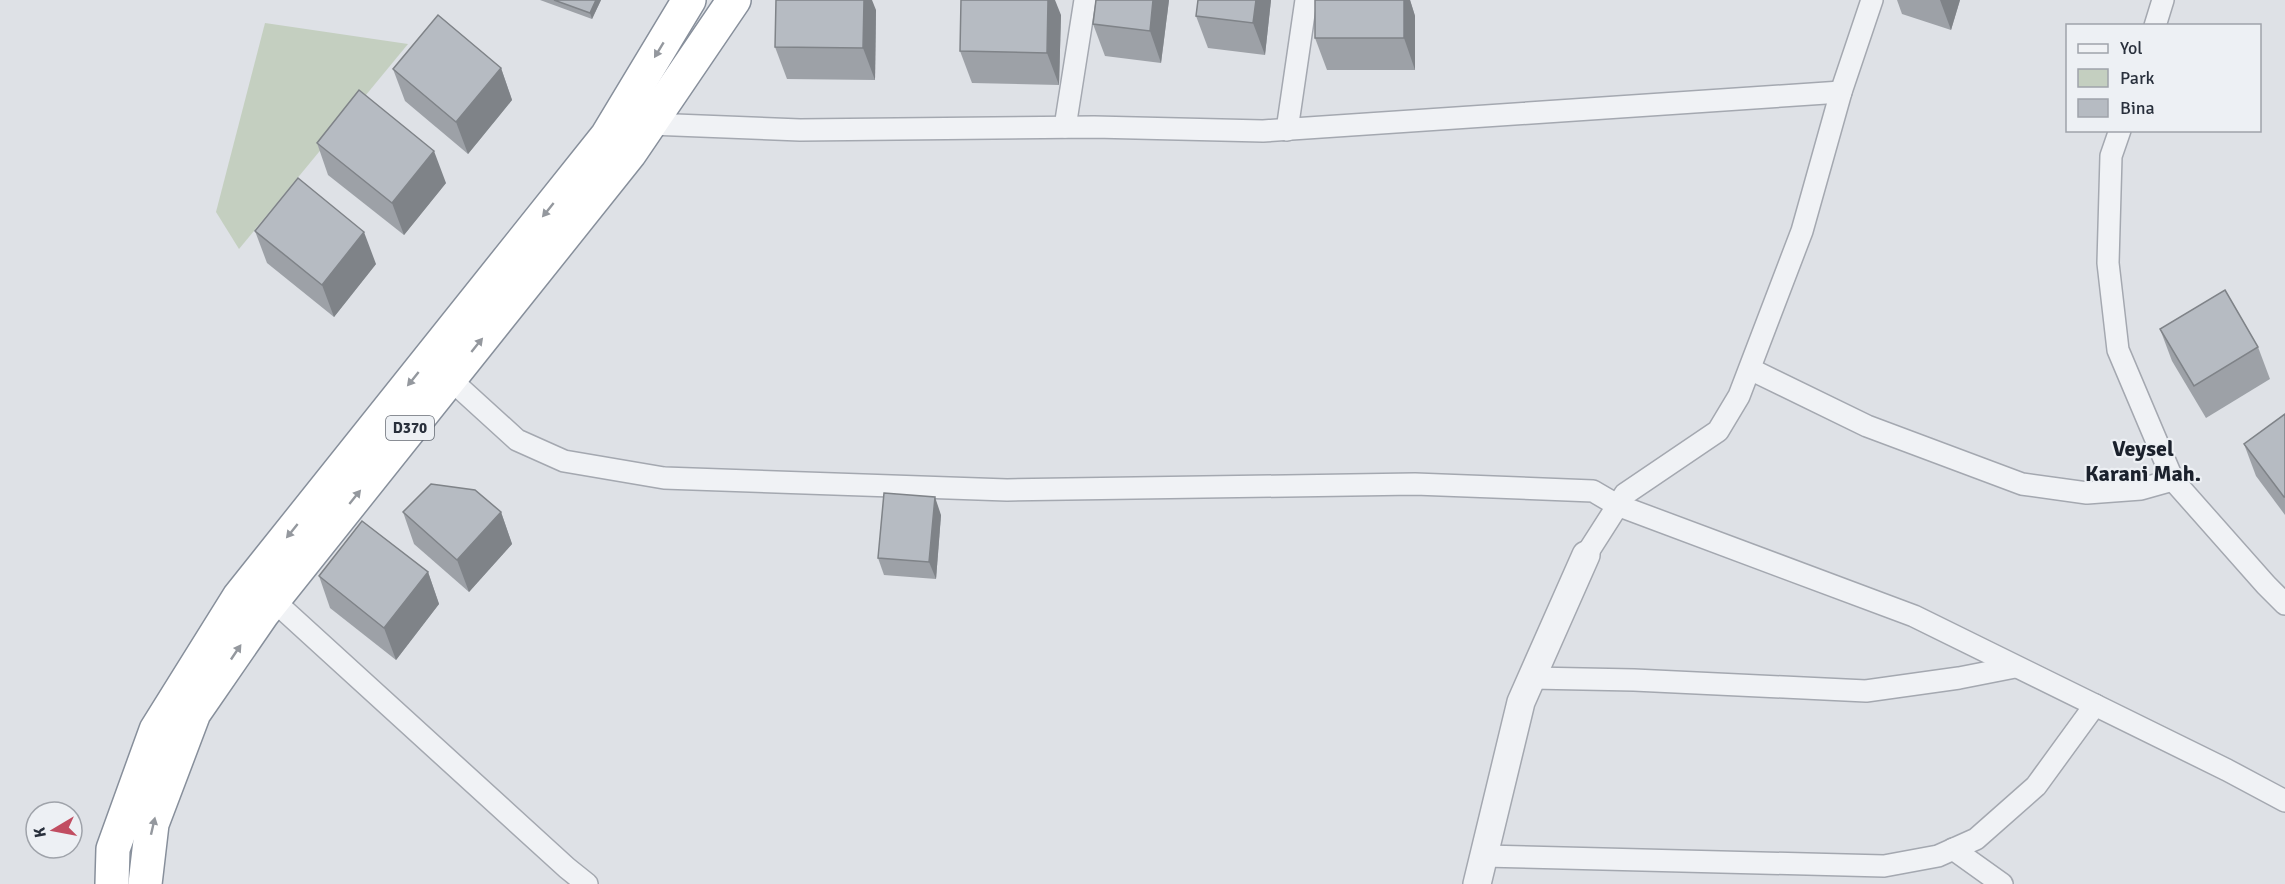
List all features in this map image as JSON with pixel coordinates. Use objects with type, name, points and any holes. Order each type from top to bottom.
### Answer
[{"type":"highway","name":"D370","points":[[112,884],[113,849],[156,730],[239,597],[607,136],[689,0]]},
{"type":"highway","name":"D370","points":[[145,884],[152,825],[194,713],[273,600],[630,153],[735,0]]},
{"type":"street","points":[[1065,127],[1085,0]]},
{"type":"street","points":[[1287,130],[1306,0]]},
{"type":"street","points":[[1477,884],[1521,702],[1586,555],[1624,494],[1718,431],[1739,396],[1803,231],[1842,92],[1872,0]]},
{"type":"street","points":[[2156,24],[2163,0]]},
{"type":"street","points":[[650,124],[800,130],[1065,127],[1263,131],[1842,92]]},
{"type":"street","points":[[2119,132],[2111,156],[2108,263],[2118,350],[2173,480],[2285,604]]},
{"type":"street","points":[[1750,369],[1867,426],[2022,484],[2087,493],[2141,489],[2173,480]]},
{"type":"street","points":[[450,379],[517,440],[564,461],[664,478],[1007,490],[1414,484],[1593,491],[1617,506],[1914,616],[2227,770],[2285,801]]},
{"type":"street","points":[[273,600],[587,884]]},
{"type":"street","points":[[1532,678],[1634,680],[1866,691],[1959,678],[2015,667]]},
{"type":"street","points":[[1484,856],[1884,866],[1938,856],[1976,839],[2036,786],[2095,705]]},
{"type":"street","points":[[1953,849],[2002,884]]},
{"type":"green space","points":[[265,23],[408,44],[239,249],[216,212]]},
{"type":"building","points":[[554,0],[596,0],[590,13]]},
{"type":"building","points":[[776,0],[864,0],[863,48],[775,47]]},
{"type":"building","points":[[961,0],[1048,0],[1047,53],[960,51]]},
{"type":"building","points":[[1096,0],[1153,0],[1150,31],[1093,24]]},
{"type":"building","points":[[1198,0],[1256,0],[1253,23],[1196,16]]},
{"type":"building","points":[[1315,0],[1404,0],[1404,38],[1315,38]]},
{"type":"building","points":[[438,15],[501,68],[456,122],[393,69]]},
{"type":"building","points":[[359,90],[434,151],[392,203],[317,143]]},
{"type":"building","points":[[298,178],[364,232],[322,285],[255,231]]},
{"type":"building","points":[[2225,290],[2258,347],[2194,386],[2160,329]]},
{"type":"building","points":[[2285,414],[2285,497],[2284,497],[2244,444]]},
{"type":"building","points":[[431,484],[475,490],[501,512],[457,560],[403,512]]},
{"type":"building","points":[[884,493],[935,497],[929,562],[878,558]]},
{"type":"building","points":[[362,521],[428,572],[384,628],[319,576]]},
{"type":"district","name":"Veysel Karani Mah.","points":[[2143,461]]}]
